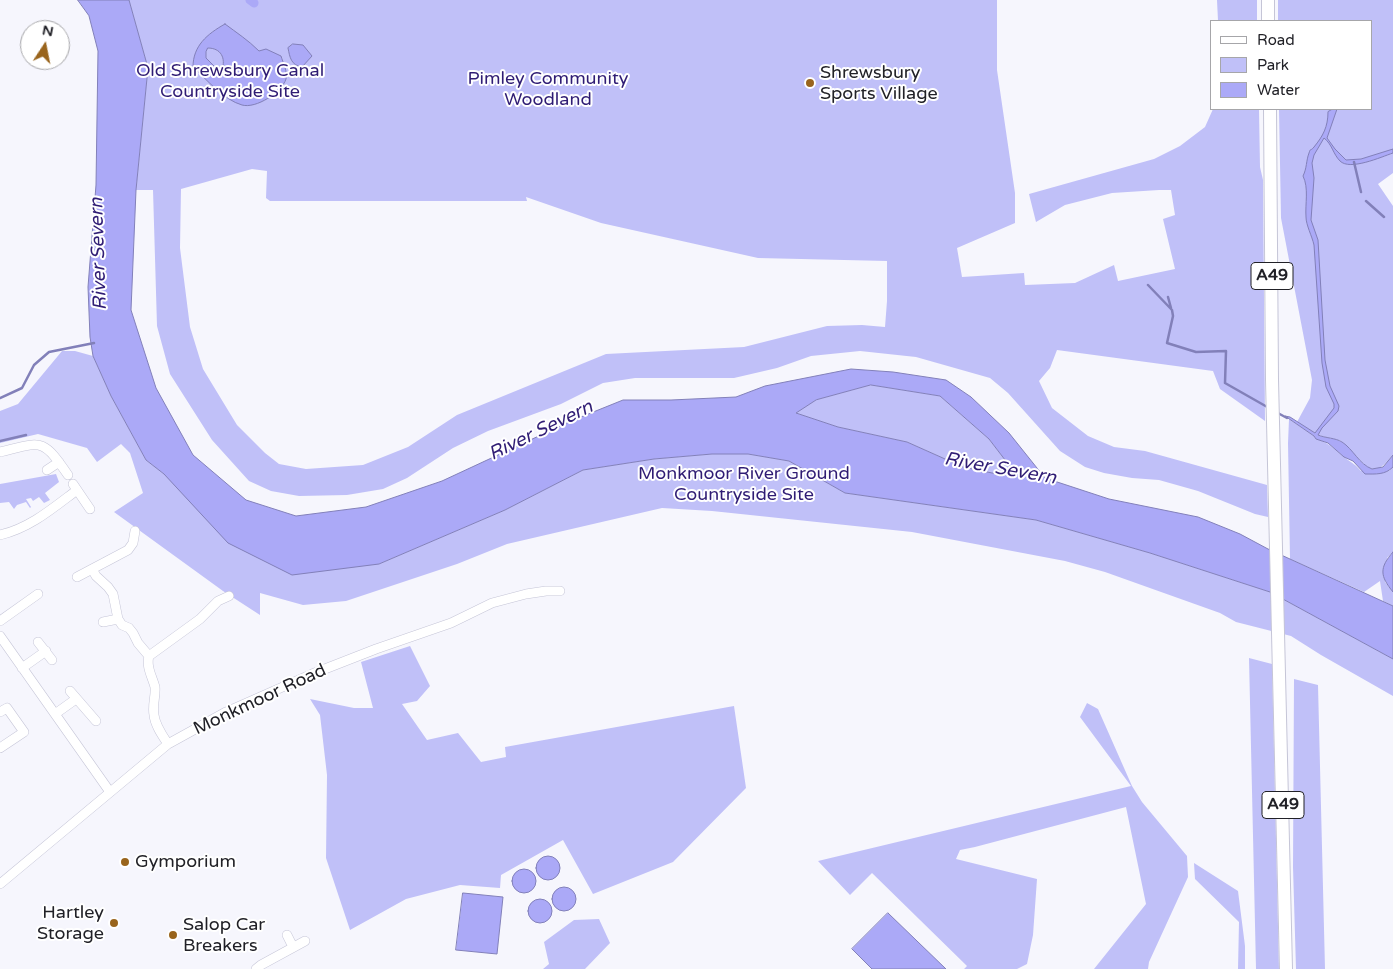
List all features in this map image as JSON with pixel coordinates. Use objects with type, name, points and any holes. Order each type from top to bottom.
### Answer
[{"type":"highway","points":[[1268,0],[1268,20]]},
{"type":"highway","name":"A49","points":[[1270,110],[1272,380],[1286,969]]},
{"type":"street","points":[[0,452],[34,444],[48,449],[68,475]]},
{"type":"street","points":[[47,470],[59,462]]},
{"type":"street","points":[[0,535],[16,531],[28,525],[75,487],[90,509]]},
{"type":"street","points":[[77,577],[128,550],[138,535]]},
{"type":"street","points":[[92,569],[113,594],[118,619],[122,625],[129,628],[149,656]]},
{"type":"street","points":[[168,744],[157,726],[154,715],[156,693],[147,661],[149,656],[200,619],[225,598],[217,590]]},
{"type":"street","name":"Monkmoor Road","points":[[2,879],[168,744],[226,712],[294,681],[376,649],[451,623],[492,603],[526,594],[560,591]]},
{"type":"street","points":[[0,621],[38,594]]},
{"type":"street","points":[[103,622],[118,619]]},
{"type":"street","points":[[0,636],[110,792]]},
{"type":"street","points":[[38,642],[52,660]]},
{"type":"street","points":[[22,668],[46,651]]},
{"type":"street","points":[[70,692],[96,721]]},
{"type":"street","points":[[56,714],[76,699]]},
{"type":"street","points":[[0,712],[7,708],[24,732],[0,748]]},
{"type":"street","points":[[287,936],[293,947]]},
{"type":"street","points":[[252,969],[306,941]]},
{"type":"green space","points":[[129,0],[997,0],[997,70],[1015,193],[1015,223],[957,248],[962,277],[1024,273],[1025,285],[1075,283],[1114,265],[1118,281],[1175,269],[1163,219],[1175,215],[1171,190],[1112,193],[1065,205],[1036,222],[1029,194],[1154,159],[1180,146],[1205,127],[1213,110],[1259,110],[1260,167],[1263,180],[1265,421],[1220,389],[1213,371],[1057,350],[1050,368],[1039,381],[1052,408],[1088,436],[1114,447],[1145,451],[1267,485],[1268,517],[1255,514],[1198,491],[1159,480],[1132,478],[1104,473],[1085,467],[1060,451],[1008,393],[990,378],[916,357],[860,351],[811,356],[777,368],[734,378],[635,378],[603,383],[561,404],[488,431],[453,448],[407,478],[383,489],[347,495],[299,496],[271,491],[249,481],[212,440],[170,374],[157,326],[153,190],[136,190],[148,68]],"holes":[[[252,169],[267,171],[266,198],[270,201],[527,201],[526,197],[601,223],[758,258],[887,261],[885,327],[862,325],[827,326],[744,347],[606,354],[457,415],[408,447],[363,465],[306,469],[279,464],[237,425],[203,369],[190,327],[180,248],[181,189]]]},
{"type":"green space","points":[[1217,0],[1257,0],[1257,20],[1218,20]]},
{"type":"green space","points":[[1278,0],[1393,0],[1393,173],[1378,184],[1393,206],[1393,455],[1380,468],[1376,469],[1368,468],[1341,441],[1318,435],[1297,422],[1310,398],[1312,380],[1281,218],[1279,110],[1373,110],[1373,20],[1278,20]]},
{"type":"green space","name":"Monkmoor River Ground Countryside Site","points":[[62,351],[75,351],[93,356],[111,396],[146,460],[164,474],[379,564],[505,510],[583,470],[654,459],[712,454],[748,454],[789,461],[845,493],[1036,520],[1150,553],[1270,592],[1393,659],[1393,696],[1291,636],[1236,622],[1220,613],[1105,572],[1065,561],[912,532],[712,511],[662,508],[507,544],[457,564],[346,601],[303,605],[260,593],[260,615],[223,591],[114,512],[143,493],[130,453],[121,444],[97,462],[87,448],[38,434],[0,443],[0,411],[18,404]]},
{"type":"green space","points":[[871,385],[940,396],[989,439],[1012,469],[997,474],[963,467],[907,442],[838,427],[795,413],[816,400]]},
{"type":"green space","points":[[1289,419],[1316,439],[1331,446],[1361,471],[1389,471],[1393,467],[1393,552],[1387,558],[1385,582],[1393,592],[1393,606],[1383,601],[1380,581],[1364,592],[1290,559]]},
{"type":"green space","points":[[56,474],[59,482],[45,493],[50,500],[44,503],[39,497],[33,501],[31,498],[26,499],[30,508],[26,502],[17,505],[14,509],[9,502],[0,503],[0,484]]},
{"type":"green space","points":[[410,646],[430,686],[417,701],[402,704],[427,740],[458,733],[481,762],[506,757],[505,747],[734,706],[746,788],[673,862],[593,894],[563,840],[501,875],[500,888],[460,885],[406,899],[350,930],[326,858],[327,775],[320,715],[310,699],[354,708],[373,708],[361,662]]},
{"type":"green space","points":[[1249,658],[1272,664],[1279,969],[1256,969]]},
{"type":"green space","points":[[1294,679],[1318,685],[1325,969],[1296,969],[1293,867]]},
{"type":"green space","points":[[1087,703],[1098,709],[1132,786],[1142,802],[1187,856],[1188,877],[1149,962],[1148,969],[1094,969],[1146,904],[1126,807],[960,850],[956,859],[1037,879],[1033,935],[1027,964],[1017,969],[964,969],[967,966],[872,873],[850,895],[818,861],[1131,786],[1080,717]]},
{"type":"green space","points":[[1194,863],[1238,891],[1245,946],[1245,969],[1238,969],[1239,922],[1195,879]]},
{"type":"green space","points":[[599,919],[610,943],[585,969],[543,969],[549,964],[544,942],[574,920]]},
{"type":"water","name":"River Severn","points":[[78,0],[129,0],[148,68],[136,190],[131,310],[156,388],[193,455],[246,500],[296,516],[366,507],[442,481],[571,421],[623,400],[736,397],[765,386],[851,369],[893,372],[946,380],[971,397],[1009,433],[1045,478],[1109,499],[1198,517],[1240,534],[1268,549],[1393,606],[1393,659],[1270,592],[1150,553],[1036,520],[845,493],[789,461],[748,454],[712,454],[654,459],[583,470],[505,510],[379,564],[292,575],[228,543],[164,474],[146,460],[111,396],[93,356],[90,337],[88,287],[96,185],[98,51],[89,16]],"holes":[[[871,385],[940,396],[989,439],[1012,469],[997,474],[963,467],[907,442],[838,427],[796,413],[816,400]]]},
{"type":"water","points":[[225,24],[259,51],[266,49],[281,56],[286,70],[286,79],[284,84],[274,94],[261,102],[248,106],[242,105],[222,94],[193,67],[198,47],[207,36]],"holes":[[[208,48],[219,52],[223,58],[222,70],[219,71],[206,58]]]},
{"type":"water","points":[[293,44],[303,45],[312,56],[302,67],[295,65],[290,58],[288,48]]},
{"type":"water","points":[[1337,110],[1327,138],[1346,160],[1361,159],[1393,149],[1393,153],[1351,165],[1340,161],[1324,138],[1314,155],[1312,163],[1314,178],[1311,220],[1318,240],[1325,360],[1330,386],[1339,406],[1338,411],[1318,435],[1342,442],[1350,448],[1363,464],[1372,469],[1383,467],[1393,455],[1393,467],[1380,473],[1365,474],[1353,461],[1344,457],[1328,443],[1316,439],[1285,416],[1290,417],[1315,433],[1334,408],[1326,387],[1322,363],[1314,245],[1306,220],[1306,191],[1303,176],[1310,150],[1314,147],[1326,127],[1328,112]]},
{"type":"water","points":[[1393,552],[1393,592],[1384,577],[1383,567]]},
{"type":"water","points":[[548,856],[556,860],[560,868],[556,876],[548,880],[540,876],[536,868],[540,860]]},
{"type":"water","points":[[524,869],[532,873],[536,881],[532,889],[524,893],[516,889],[512,881],[516,873]]},
{"type":"water","points":[[564,887],[572,891],[576,899],[572,907],[564,911],[556,907],[552,899],[556,891]]},
{"type":"water","points":[[463,893],[503,897],[497,954],[456,950]]},
{"type":"water","points":[[540,899],[548,903],[552,911],[548,919],[540,923],[532,919],[528,911],[532,903]]},
{"type":"water","points":[[888,913],[946,969],[872,969],[852,949]]},
{"type":"waterway","points":[[250,0],[254,3]]},
{"type":"waterway","points":[[1354,162],[1361,192]]},
{"type":"waterway","points":[[1366,201],[1384,217]]},
{"type":"waterway","points":[[1148,285],[1172,310],[1173,316],[1167,343],[1196,352],[1226,351],[1225,383],[1269,408]]},
{"type":"waterway","points":[[1168,297],[1171,308]]},
{"type":"waterway","points":[[0,398],[22,388],[34,365],[49,352],[94,343]]},
{"type":"waterway","points":[[1276,412],[1287,418]]},
{"type":"waterway","points":[[0,441],[26,435]]},
{"type":"place","name":"Shrewsbury Sports Village","points":[[810,83]]},
{"type":"place","name":"Gymporium","points":[[125,862]]},
{"type":"place","name":"Hartley Storage","points":[[114,923]]},
{"type":"place","name":"Salop Car Breakers","points":[[173,935]]},
{"type":"park label","name":"Old Shrewsbury Canal Countryside Site","points":[[230,81]]},
{"type":"park label","name":"Pimley Community Woodland","points":[[548,89]]}]
